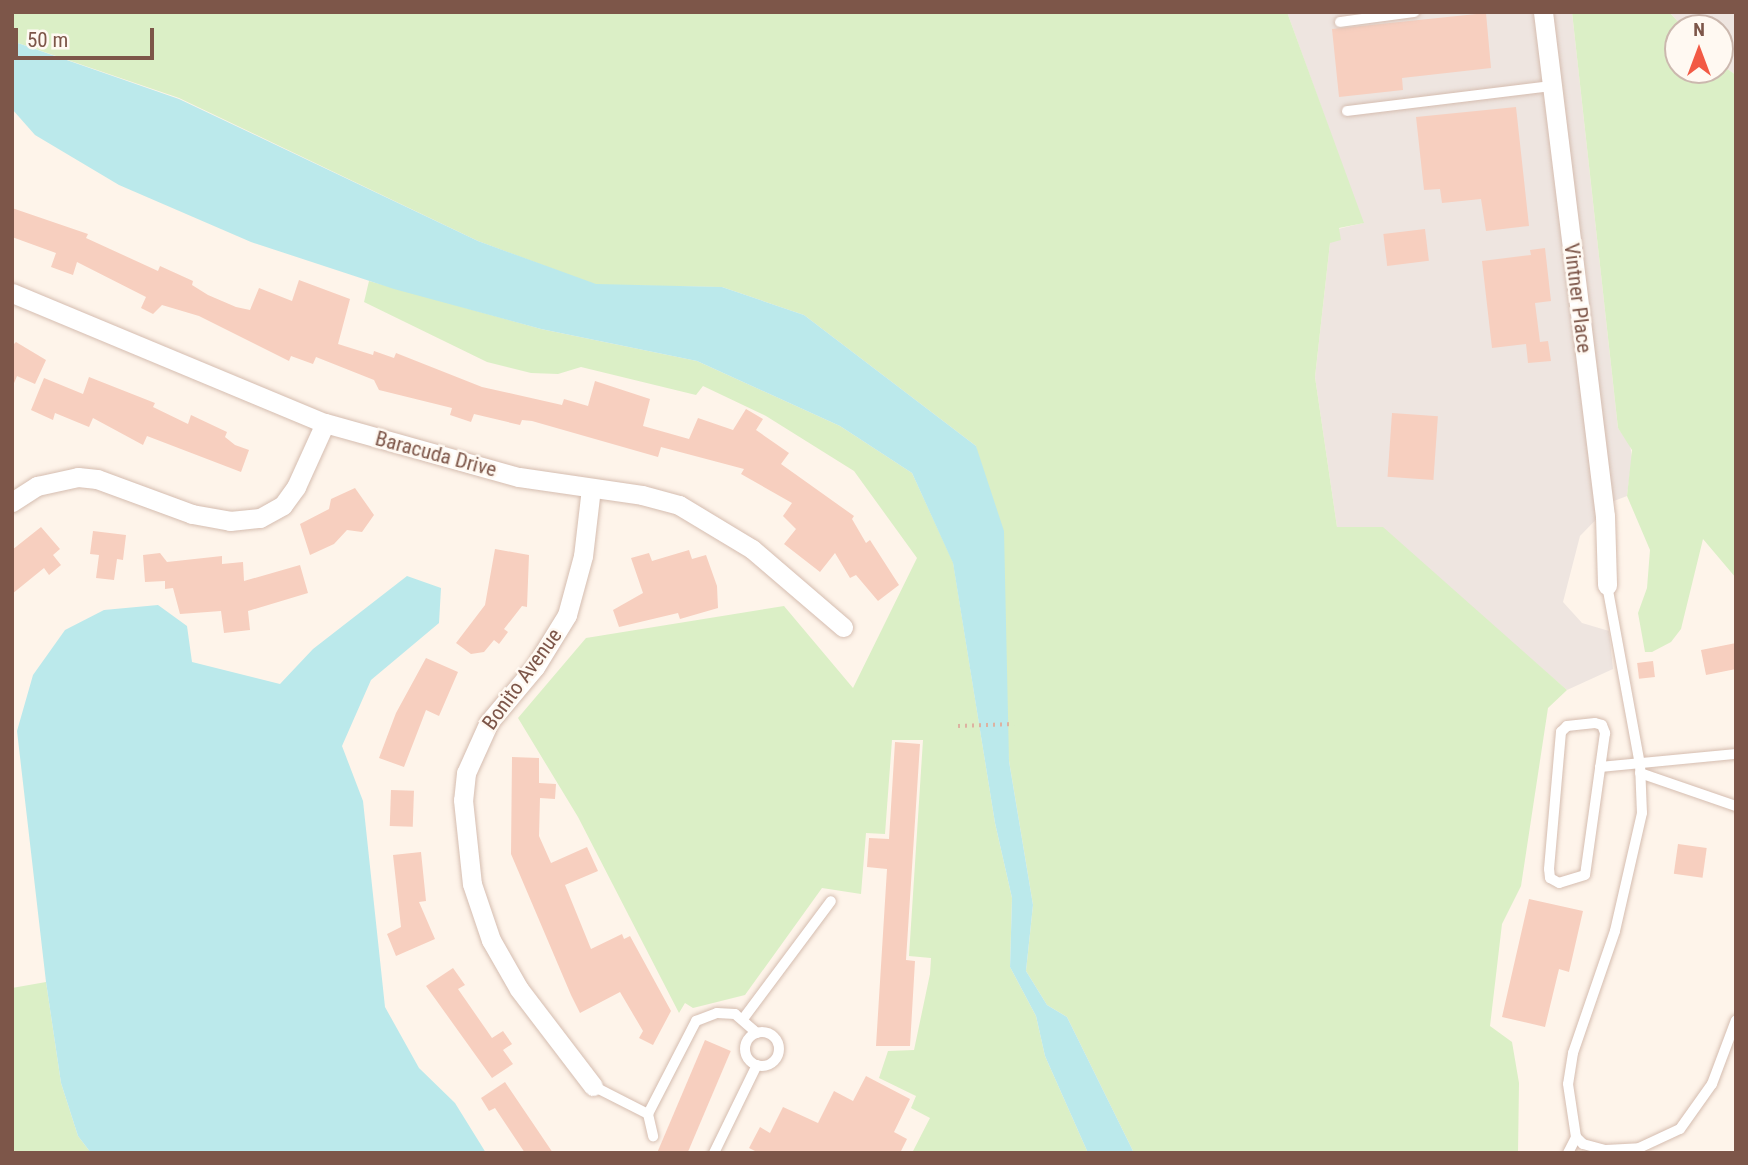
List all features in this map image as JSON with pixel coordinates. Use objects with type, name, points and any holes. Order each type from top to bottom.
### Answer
[{"type":"street","name":"Vintner Place","points":[[1543,12],[1605,516],[1607,585]]},
{"type":"street","name":"Baracuda Drive","points":[[12,293],[325,423],[519,477],[663,499],[702,515],[752,549],[843,627]]},
{"type":"street","points":[[12,502],[37,486],[78,477],[97,479],[192,514],[230,521],[260,518],[283,505],[296,487],[325,423]]},
{"type":"street","name":"Bonito Avenue","points":[[591,488],[583,556],[566,615],[535,667],[489,722],[471,760],[463,800],[470,874],[491,940],[519,989],[593,1086]]},
{"type":"lane","points":[[1340,22],[1415,12]]},
{"type":"lane","points":[[1347,111],[1552,86]]},
{"type":"lane","points":[[1568,1153],[1576,1137],[1568,1084],[1573,1053],[1615,931],[1642,813],[1640,768],[1607,585]]},
{"type":"lane","points":[[1602,725],[1600,767],[1585,875],[1581,879],[1554,881],[1549,869],[1563,728],[1602,725]]},
{"type":"lane","points":[[1600,767],[1640,768],[1736,754]]},
{"type":"lane","points":[[1640,768],[1736,806]]},
{"type":"lane","points":[[743,1019],[831,901]]},
{"type":"lane","points":[[653,1136],[648,1114],[696,1021],[717,1013],[735,1014],[757,1033],[775,1037],[780,1049],[770,1065],[757,1065]]},
{"type":"lane","points":[[1576,1137],[1583,1144],[1606,1150],[1639,1148],[1680,1129],[1712,1084],[1736,1020]]},
{"type":"lane","points":[[757,1033],[745,1049],[757,1065]]},
{"type":"lane","points":[[714,1153],[757,1065]]},
{"type":"lane","points":[[593,1086],[648,1114]]},
{"type":"path","points":[[958,726],[1014,724]]},
{"type":"shaded area","points":[[1287,12],[1572,12],[1618,428],[1630,445],[1632,457],[1627,496],[1614,501],[1580,536],[1563,602],[1582,623],[1609,631],[1613,669],[1567,690],[1494,627],[1337,527],[1315,377],[1330,243],[1338,229],[1363,223]]},
{"type":"shaded area","points":[[1669,12],[1736,12],[1736,75],[1734,14]]},
{"type":"green space","points":[[12,12],[1287,12],[1364,223],[1339,228],[1341,240],[1330,243],[1315,377],[1337,527],[1383,527],[1567,690],[1548,708],[1521,886],[1502,924],[1490,1026],[1512,1042],[1519,1083],[1518,1153],[1134,1153],[1067,1017],[1047,1005],[1026,971],[1033,905],[1009,761],[976,446],[804,315],[722,287],[596,285],[478,241],[179,98],[12,41]]},
{"type":"green space","points":[[1572,12],[1669,12],[1671,14],[1664,14],[1664,84],[1734,84],[1734,74],[1736,75],[1736,578],[1703,539],[1681,629],[1671,642],[1652,652],[1645,652],[1638,613],[1647,588],[1650,550],[1627,496],[1632,450],[1618,428]]},
{"type":"green space","points":[[369,281],[541,329],[697,361],[840,426],[912,473],[953,562],[995,823],[1012,898],[1010,967],[1036,1016],[1045,1056],[1088,1153],[912,1153],[930,1118],[911,1108],[916,1096],[879,1078],[888,1051],[914,1050],[930,974],[931,958],[909,956],[923,740],[892,740],[885,834],[866,833],[861,894],[822,888],[745,995],[693,1008],[685,1003],[679,1013],[578,817],[518,718],[586,638],[784,606],[853,688],[917,558],[854,471],[766,416],[703,386],[696,395],[581,367],[558,374],[531,373],[487,362],[364,302]]},
{"type":"green space","points":[[46,982],[61,1083],[78,1136],[91,1153],[12,1153],[12,988]]},
{"type":"water","points":[[12,41],[179,99],[478,241],[596,284],[722,287],[804,315],[976,446],[1004,531],[1009,761],[1033,905],[1026,971],[1047,1005],[1067,1017],[1134,1153],[1088,1153],[1045,1056],[1036,1016],[1010,967],[1012,898],[995,823],[953,563],[912,473],[840,426],[697,361],[541,329],[394,289],[251,242],[119,185],[35,135],[12,109]]},
{"type":"water","points":[[407,576],[441,588],[439,623],[371,680],[342,746],[363,801],[385,1007],[419,1068],[455,1103],[486,1153],[91,1153],[78,1136],[61,1083],[46,982],[17,731],[33,675],[65,630],[104,610],[158,605],[187,626],[192,662],[280,684],[313,649]]},
{"type":"building","points":[[1486,13],[1491,68],[1402,78],[1403,90],[1339,97],[1332,29]]},
{"type":"building","points":[[1516,107],[1529,226],[1486,231],[1481,199],[1442,203],[1440,189],[1424,190],[1416,117]]},
{"type":"building","points":[[12,208],[88,234],[86,238],[158,271],[160,266],[193,281],[192,285],[208,295],[236,307],[250,310],[259,288],[292,301],[299,280],[350,299],[338,344],[373,355],[374,351],[394,358],[396,353],[482,387],[562,405],[564,399],[588,406],[595,381],[650,399],[643,426],[689,439],[698,418],[733,430],[746,409],[763,419],[756,430],[789,453],[781,464],[854,516],[852,519],[866,543],[870,540],[899,585],[878,601],[856,575],[850,578],[835,553],[820,572],[784,544],[796,529],[783,516],[792,503],[741,474],[744,469],[661,447],[658,457],[532,421],[522,420],[520,425],[474,414],[471,422],[450,415],[452,408],[379,390],[374,380],[316,357],[313,364],[291,356],[289,361],[199,316],[162,305],[153,314],[141,308],[146,297],[77,262],[73,275],[51,267],[56,253],[12,237]]},
{"type":"building","points":[[1425,229],[1429,261],[1387,266],[1383,234]]},
{"type":"building","points":[[1545,248],[1551,301],[1535,303],[1540,342],[1548,341],[1551,361],[1528,363],[1526,344],[1492,348],[1482,261],[1531,255],[1530,250]]},
{"type":"building","points":[[16,342],[46,360],[35,384],[17,376],[12,388],[12,346]]},
{"type":"building","points":[[89,377],[155,403],[153,407],[188,424],[191,415],[227,432],[225,437],[235,445],[249,450],[241,472],[147,436],[143,445],[93,418],[89,427],[55,413],[53,420],[31,410],[44,378],[83,394]]},
{"type":"building","points":[[1392,413],[1438,416],[1433,480],[1388,477]]},
{"type":"building","points":[[355,488],[374,515],[362,532],[347,530],[334,544],[310,555],[300,524],[329,509],[331,499]]},
{"type":"building","points":[[41,527],[60,549],[53,555],[61,565],[49,575],[44,568],[12,594],[12,550]]},
{"type":"building","points":[[93,531],[126,535],[123,560],[117,559],[114,580],[96,578],[99,555],[90,554]]},
{"type":"building","points":[[495,549],[529,555],[527,607],[522,606],[504,629],[508,632],[499,644],[494,640],[484,652],[471,654],[456,643],[485,605]]},
{"type":"building","points":[[689,550],[692,559],[706,555],[717,586],[718,608],[680,619],[678,613],[619,627],[613,610],[643,593],[631,558],[649,553],[652,561]]},
{"type":"building","points":[[160,553],[167,562],[222,556],[222,564],[243,562],[244,581],[300,565],[308,593],[248,611],[250,630],[224,633],[221,611],[180,614],[173,588],[165,589],[165,581],[145,582],[143,555]]},
{"type":"building","points":[[1736,643],[1736,669],[1706,675],[1701,650]]},
{"type":"building","points":[[426,658],[458,672],[439,716],[426,710],[404,767],[379,758],[396,713]]},
{"type":"building","points":[[1653,661],[1655,677],[1639,679],[1637,663]]},
{"type":"building","points":[[895,742],[920,744],[906,960],[915,961],[910,1046],[876,1046],[887,869],[867,867],[869,838],[889,839]]},
{"type":"building","points":[[512,757],[539,758],[539,783],[556,784],[555,799],[540,798],[539,836],[551,863],[587,847],[598,871],[565,885],[591,949],[622,934],[624,939],[630,936],[671,1011],[653,1045],[639,1038],[643,1031],[620,992],[580,1013],[571,995],[511,854]]},
{"type":"building","points":[[391,790],[414,791],[413,827],[390,826]]},
{"type":"building","points":[[1678,844],[1707,848],[1703,878],[1674,874]]},
{"type":"building","points":[[421,852],[426,901],[419,902],[435,939],[396,956],[387,934],[401,927],[393,855]]},
{"type":"building","points":[[1529,899],[1583,911],[1569,972],[1559,969],[1545,1027],[1502,1017]]},
{"type":"building","points":[[453,968],[465,985],[458,989],[492,1038],[503,1031],[512,1044],[503,1050],[513,1064],[492,1078],[426,986]]},
{"type":"building","points":[[705,1040],[731,1051],[687,1153],[657,1153]]},
{"type":"building","points":[[866,1076],[910,1099],[894,1132],[907,1139],[900,1153],[759,1153],[749,1148],[760,1127],[770,1133],[783,1107],[818,1123],[834,1091],[853,1101]]},
{"type":"building","points":[[505,1082],[553,1153],[525,1153],[495,1108],[489,1111],[481,1098]]}]
